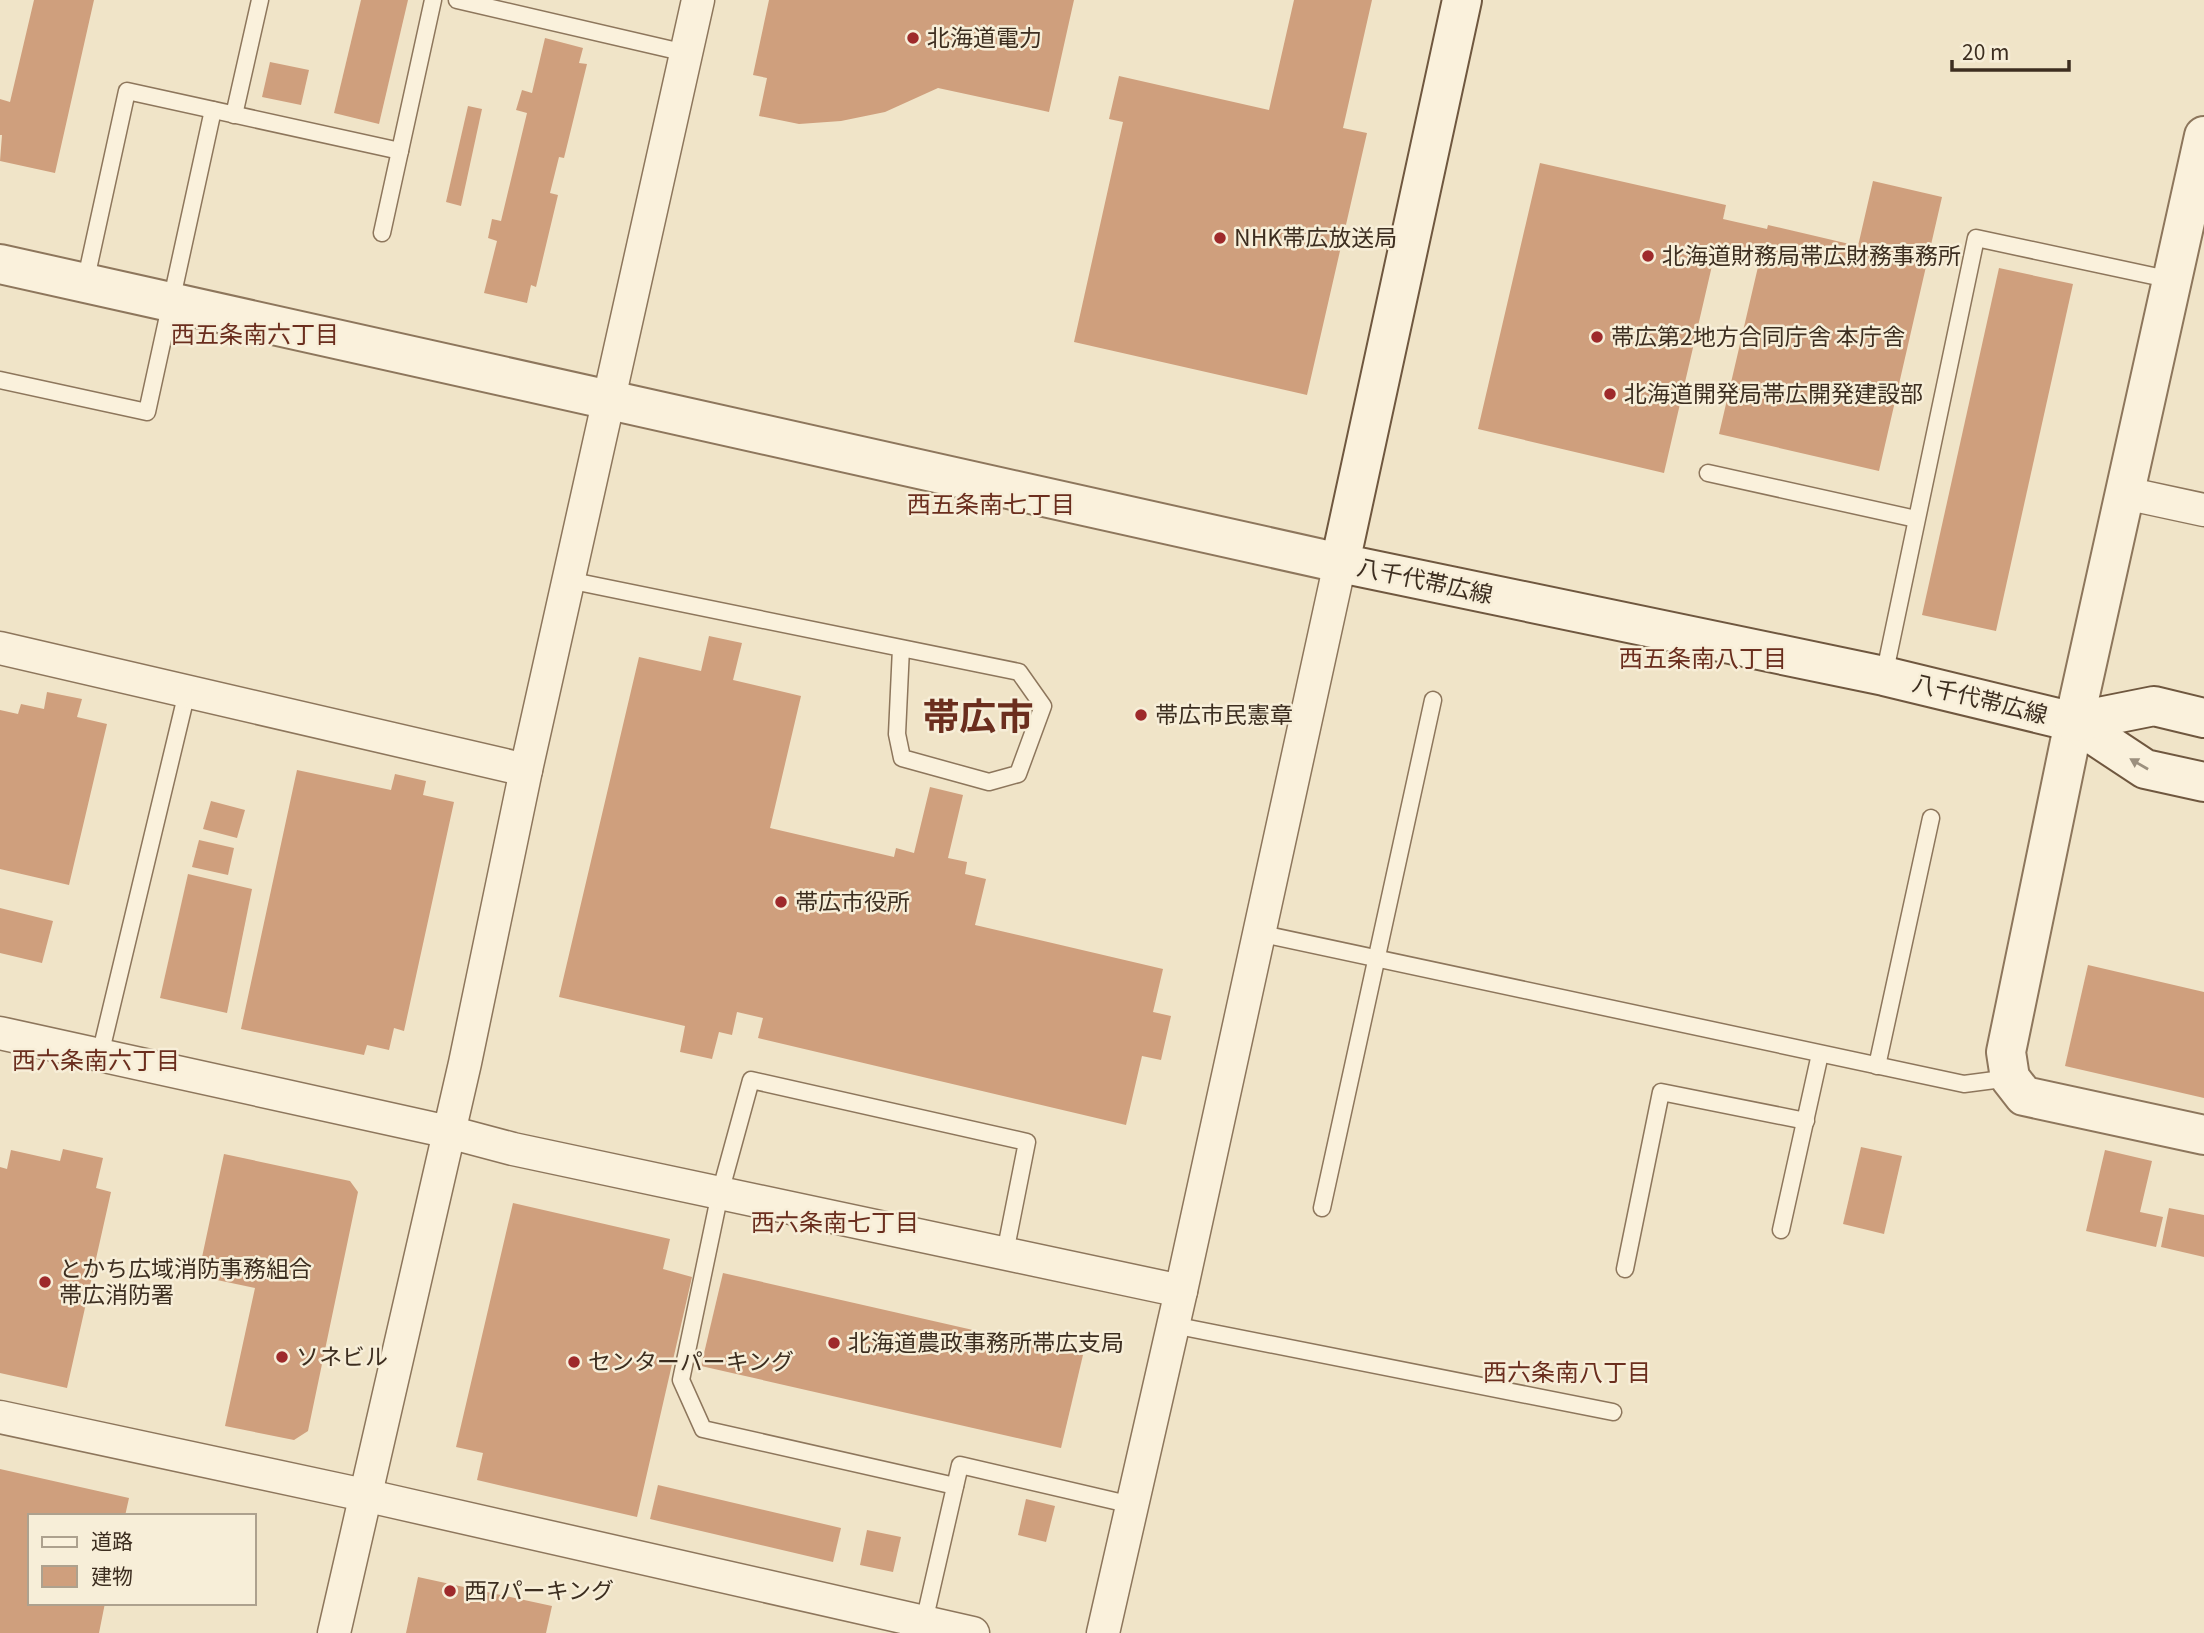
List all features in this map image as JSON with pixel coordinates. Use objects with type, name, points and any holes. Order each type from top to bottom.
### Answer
[{"type":"street","points":[[334,1633],[449,1132],[526,770],[698,0]]},
{"type":"street","name":"八千代帯広線","points":[[1462,0],[1340,564],[1884,676],[2074,722],[2145,769],[2204,782]]},
{"type":"street","points":[[2204,136],[2074,722],[2006,1052],[2010,1078],[2024,1096],[2204,1135]]},
{"type":"street","points":[[0,264],[1340,564],[1181,1291],[1103,1633]]},
{"type":"street","points":[[2125,493],[2204,510]]},
{"type":"street","points":[[0,648],[526,770]]},
{"type":"street","name":"八千代帯広線","points":[[2074,722],[2154,706],[2204,718]]},
{"type":"street","points":[[0,1033],[449,1132],[513,1149],[1181,1291]]},
{"type":"street","points":[[0,1417],[364,1495],[877,1617],[924,1622],[973,1633]]},
{"type":"lane","points":[[234,115],[260,0]]},
{"type":"lane","points":[[382,233],[433,0]]},
{"type":"lane","points":[[457,0],[686,52]]},
{"type":"lane","points":[[85,283],[127,91],[400,151]]},
{"type":"lane","points":[[0,380],[147,412],[212,110]]},
{"type":"lane","points":[[1884,676],[1976,238],[2172,280]]},
{"type":"lane","points":[[1708,473],[1916,519]]},
{"type":"lane","points":[[568,580],[1019,672],[1042,706],[1018,774],[989,782],[902,758],[897,734],[901,648]]},
{"type":"lane","points":[[100,1055],[187,692]]},
{"type":"lane","points":[[1322,1208],[1433,700]]},
{"type":"lane","points":[[1877,1066],[1931,818]]},
{"type":"lane","points":[[1258,933],[1964,1084],[2010,1078]]},
{"type":"lane","points":[[1782,1230],[1820,1054]]},
{"type":"lane","points":[[955,1486],[703,1429],[681,1380],[720,1193],[751,1080],[1027,1142],[1004,1254]]},
{"type":"lane","points":[[1625,1269],[1661,1092],[1806,1121]]},
{"type":"lane","points":[[1173,1325],[1613,1412]]},
{"type":"lane","points":[[924,1622],[960,1465],[1132,1505]]},
{"type":"building","points":[[34,0],[94,0],[55,173],[0,161],[0,99],[10,102]]},
{"type":"building","points":[[361,0],[408,0],[379,124],[334,113]]},
{"type":"building","name":"北海道電力","points":[[769,0],[1074,0],[1049,112],[938,88],[885,112],[841,121],[799,124],[759,116],[767,78],[753,75]]},
{"type":"building","name":"NHK帯広放送局","points":[[1294,0],[1372,0],[1343,128],[1367,133],[1307,395],[1074,342],[1123,122],[1109,119],[1119,76],[1269,110]]},
{"type":"building","points":[[545,38],[583,48],[579,63],[587,64],[564,158],[559,157],[550,193],[558,195],[536,287],[531,285],[527,303],[484,293],[497,241],[488,238],[492,219],[501,221],[527,113],[516,110],[522,90],[532,93]]},
{"type":"building","points":[[270,62],[309,70],[301,105],[262,97]]},
{"type":"building","points":[[468,106],[482,109],[461,206],[446,202]]},
{"type":"building","points":[[1540,163],[1726,205],[1723,219],[1767,229],[1768,225],[1858,246],[1873,181],[1942,197],[1879,471],[1719,434],[1761,254],[1717,244],[1664,473],[1478,429]]},
{"type":"building","points":[[1999,268],[2073,284],[1996,631],[1922,615]]},
{"type":"building","name":"帯広市役所","points":[[709,636],[742,643],[733,680],[801,696],[770,828],[894,857],[896,848],[914,853],[930,787],[963,795],[948,858],[967,862],[965,874],[986,879],[975,925],[1163,969],[1153,1012],[1171,1016],[1161,1060],[1142,1056],[1126,1125],[758,1038],[763,1018],[737,1012],[732,1035],[719,1032],[712,1059],[680,1052],[685,1026],[559,997],[639,657],[701,671]]},
{"type":"building","points":[[47,692],[82,699],[77,717],[107,724],[69,885],[0,869],[0,710],[18,714],[21,704],[44,709]]},
{"type":"building","points":[[297,770],[391,790],[395,774],[426,781],[423,795],[454,802],[404,1031],[394,1028],[389,1050],[367,1045],[364,1055],[241,1029]]},
{"type":"building","points":[[211,801],[245,810],[237,838],[203,829]]},
{"type":"building","points":[[199,840],[234,848],[228,875],[192,867]]},
{"type":"building","points":[[188,874],[252,889],[227,1013],[160,998]]},
{"type":"building","points":[[0,908],[53,921],[42,963],[0,953]]},
{"type":"building","points":[[2088,965],[2204,992],[2204,1098],[2065,1066]]},
{"type":"building","points":[[1861,1147],[1902,1156],[1884,1234],[1843,1224]]},
{"type":"building","name":"とかち広域消防事務組合 帯広消防署","points":[[63,1149],[103,1158],[96,1188],[111,1192],[67,1388],[0,1373],[0,1167],[7,1169],[11,1150],[60,1161]]},
{"type":"building","points":[[2105,1150],[2152,1161],[2140,1212],[2163,1217],[2156,1247],[2086,1231]]},
{"type":"building","name":"ソネビル","points":[[224,1154],[350,1181],[358,1192],[308,1431],[294,1440],[225,1426],[255,1288],[198,1276]]},
{"type":"building","name":"センターパーキング","points":[[513,1203],[670,1239],[663,1269],[692,1277],[637,1517],[477,1480],[483,1453],[456,1447]]},
{"type":"building","points":[[2169,1208],[2204,1215],[2204,1257],[2161,1247]]},
{"type":"building","points":[[723,1273],[1083,1355],[1061,1448],[701,1366]]},
{"type":"building","points":[[0,1469],[129,1498],[125,1514],[28,1514],[28,1605],[105,1605],[99,1633],[0,1633]]},
{"type":"building","points":[[658,1485],[841,1528],[833,1562],[650,1519]]},
{"type":"building","points":[[1026,1499],[1055,1506],[1046,1542],[1018,1535]]},
{"type":"building","points":[[867,1530],[901,1537],[893,1572],[860,1565]]},
{"type":"building","name":"西7パーキング","points":[[418,1577],[552,1606],[546,1633],[406,1633]]},
{"type":"place","name":"北海道電力","points":[[913,38]]},
{"type":"place","name":"NHK帯広放送局","points":[[1220,238]]},
{"type":"place","name":"北海道財務局帯広財務事務所","points":[[1648,256]]},
{"type":"place","name":"帯広第2地方合同庁舎 本庁舎","points":[[1597,337]]},
{"type":"place","name":"北海道開発局帯広開発建設部","points":[[1610,394]]},
{"type":"place","name":"帯広市民憲章","points":[[1141,715]]},
{"type":"place","name":"帯広市役所","points":[[781,902]]},
{"type":"place","name":"とかち広域消防事務組合 帯広消防署","points":[[45,1282]]},
{"type":"place","name":"北海道農政事務所帯広支局","points":[[834,1343]]},
{"type":"place","name":"ソネビル","points":[[282,1357]]},
{"type":"place","name":"センターパーキング","points":[[574,1362]]},
{"type":"place","name":"西7パーキング","points":[[450,1591]]},
{"type":"district","name":"西五条南六丁目","points":[[255,335]]},
{"type":"district","name":"西五条南七丁目","points":[[991,505]]},
{"type":"district","name":"西五条南八丁目","points":[[1703,659]]},
{"type":"district","name":"帯広市","points":[[978,717]]},
{"type":"district","name":"西六条南六丁目","points":[[96,1061]]},
{"type":"district","name":"西六条南七丁目","points":[[835,1223]]},
{"type":"district","name":"西六条南八丁目","points":[[1567,1373]]}]
